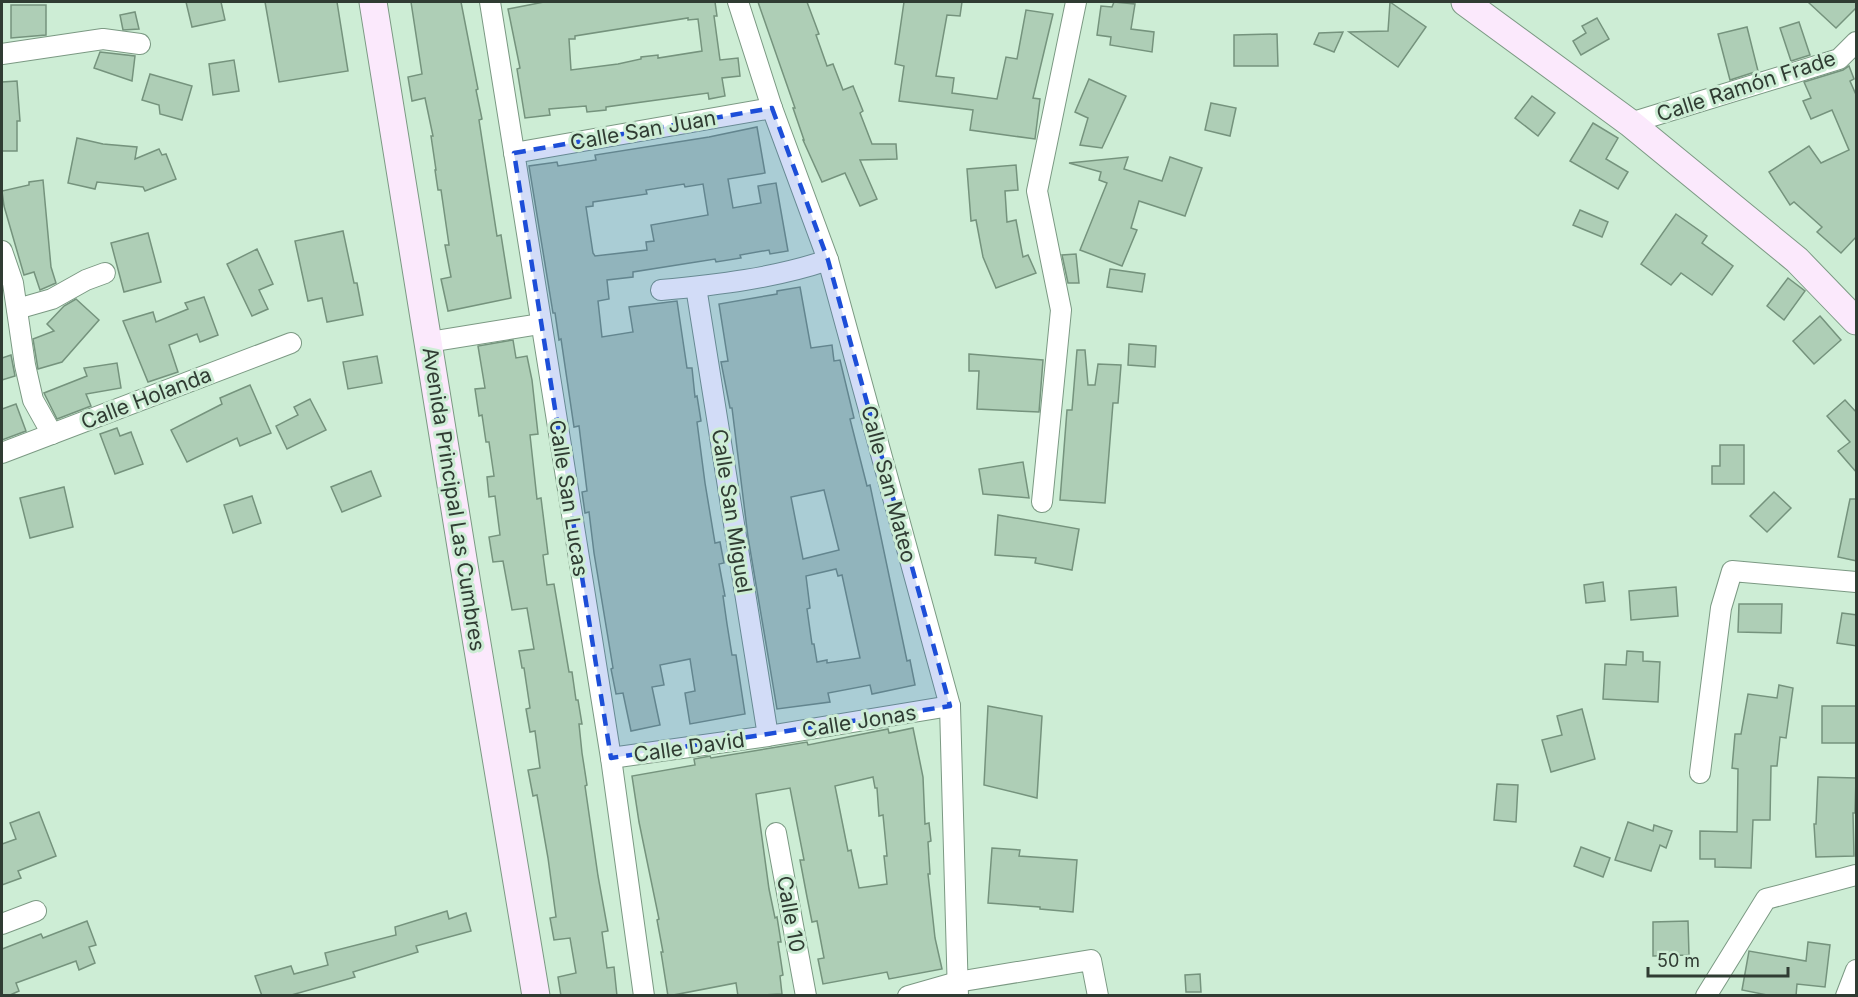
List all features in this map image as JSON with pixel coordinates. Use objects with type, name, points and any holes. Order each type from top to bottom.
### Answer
[{"type":"street","name":"Avenida Principal Las Cumbres","points":[[373,2],[536,996]]},
{"type":"street","name":"Calle San Lucas","points":[[490,2],[611,758],[644,996]]},
{"type":"street","name":"Calle San Mateo","points":[[738,2],[772,108],[828,260],[950,706],[957,989]]},
{"type":"street","points":[[1042,502],[1060,310],[1037,191],[1076,2]]},
{"type":"street","points":[[1465,2],[1630,123],[1797,260],[1857,321]]},
{"type":"street","points":[[2,54],[103,39],[140,44]]},
{"type":"street","name":"Calle Ramón Frade","points":[[1630,123],[1839,59],[1857,42]]},
{"type":"street","name":"Calle San Juan","points":[[514,153],[772,108]]},
{"type":"street","points":[[2,251],[13,283],[25,365],[33,400],[52,434]]},
{"type":"street","points":[[661,290],[696,287],[800,269],[828,260]]},
{"type":"street","points":[[17,309],[52,299],[86,280],[105,273]]},
{"type":"street","name":"Calle San Miguel","points":[[696,287],[768,736]]},
{"type":"street","points":[[429,342],[540,324]]},
{"type":"street","name":"Calle Holanda","points":[[2,453],[291,343]]},
{"type":"street","points":[[1700,773],[1720,608],[1732,571],[1857,582]]},
{"type":"street","name":"Calle Jonas","points":[[768,736],[950,706]]},
{"type":"street","name":"Calle David","points":[[611,758],[768,736]]},
{"type":"street","name":"Calle 10","points":[[776,832],[806,996]]},
{"type":"street","points":[[1706,996],[1766,898],[1857,875]]},
{"type":"street","points":[[2,924],[36,911]]},
{"type":"street","points":[[908,996],[957,989],[1091,960],[1098,996]]},
{"type":"street","points":[[1846,996],[1857,970]]},
{"type":"highlighted area","points":[[772,108],[828,260],[950,706],[611,758],[514,153]]},
{"type":"building","points":[[186,2],[221,2],[225,20],[192,27]]},
{"type":"building","points":[[265,2],[337,2],[348,71],[279,82]]},
{"type":"building","points":[[411,2],[461,2],[478,89],[476,90],[482,119],[479,120],[497,236],[501,235],[511,298],[448,311],[441,279],[451,277],[445,245],[449,245],[441,190],[438,190],[435,170],[431,136],[433,136],[425,98],[412,101],[408,77],[422,74]]},
{"type":"building","points":[[544,2],[715,2],[717,16],[714,16],[720,60],[738,58],[740,76],[722,78],[725,96],[709,99],[708,93],[606,107],[606,110],[587,112],[586,106],[549,109],[550,115],[525,118],[517,69],[520,68],[508,9]],"holes":[[[688,18],[688,20],[698,19],[702,51],[658,58],[658,55],[641,57],[641,59],[618,64],[571,70],[569,39],[575,39],[575,36]]]},
{"type":"building","points":[[758,2],[807,2],[819,34],[816,35],[827,66],[833,64],[843,90],[853,86],[872,144],[896,144],[897,159],[860,160],[877,199],[860,206],[845,173],[822,182],[803,140],[793,108],[795,108]]},
{"type":"building","points":[[904,2],[962,2],[960,16],[947,15],[936,76],[954,78],[952,93],[997,99],[1006,57],[1017,59],[1026,10],[1053,14],[1033,98],[1040,99],[1035,139],[970,130],[973,110],[899,101],[904,66],[895,64]]},
{"type":"building","points":[[1114,2],[1135,4],[1131,29],[1154,32],[1152,52],[1110,45],[1111,37],[1097,35],[1101,6],[1112,7]]},
{"type":"building","points":[[1390,2],[1426,27],[1398,67],[1349,32],[1388,31]]},
{"type":"building","points":[[1808,2],[1857,2],[1857,7],[1836,28]]},
{"type":"building","points":[[11,5],[46,5],[46,35],[11,38]]},
{"type":"building","points":[[135,12],[139,29],[123,30],[120,15]]},
{"type":"building","points":[[1597,18],[1609,39],[1581,55],[1573,41],[1586,33],[1582,26]]},
{"type":"building","points":[[1799,22],[1810,55],[1791,61],[1780,28]]},
{"type":"building","points":[[1747,27],[1758,71],[1730,80],[1718,34]]},
{"type":"building","points":[[1343,32],[1334,52],[1314,44],[1319,33]]},
{"type":"building","points":[[1277,34],[1278,66],[1234,66],[1234,35]]},
{"type":"building","points":[[100,52],[135,56],[132,81],[94,68]]},
{"type":"building","points":[[234,60],[239,91],[213,95],[209,64]]},
{"type":"building","points":[[1849,66],[1854,79],[1850,81],[1857,97],[1857,236],[1841,253],[1817,232],[1822,227],[1794,202],[1790,205],[1769,172],[1809,146],[1821,163],[1849,150],[1832,110],[1811,119],[1803,101],[1811,98],[1804,82]]},
{"type":"building","points":[[150,74],[192,86],[182,120],[160,114],[159,105],[142,100]]},
{"type":"building","points":[[1089,79],[1126,96],[1102,148],[1080,145],[1088,118],[1075,112]]},
{"type":"building","points":[[17,81],[20,121],[17,121],[17,151],[2,151],[2,82]]},
{"type":"building","points":[[1532,96],[1555,113],[1538,136],[1515,118]]},
{"type":"building","points":[[1211,103],[1236,108],[1230,136],[1205,130]]},
{"type":"building","points":[[1593,123],[1618,138],[1606,159],[1628,172],[1618,189],[1570,161]]},
{"type":"building","points":[[757,127],[765,173],[728,179],[733,208],[761,203],[758,186],[776,183],[788,251],[770,254],[769,250],[740,255],[741,258],[716,262],[715,259],[633,272],[633,277],[607,280],[609,299],[598,301],[602,337],[633,332],[629,307],[677,301],[687,368],[692,368],[695,397],[697,396],[701,421],[697,422],[705,483],[715,543],[720,542],[724,563],[719,564],[725,596],[723,596],[732,655],[736,655],[745,714],[690,724],[685,693],[695,691],[690,659],[660,665],[664,685],[652,687],[660,725],[631,731],[623,693],[616,694],[611,669],[613,668],[589,512],[585,513],[582,492],[587,491],[579,426],[574,427],[561,339],[559,340],[555,313],[553,313],[529,166],[557,162],[558,166],[596,160],[595,155]],"holes":[[[684,184],[685,187],[703,184],[708,215],[651,225],[654,241],[646,242],[647,250],[595,256],[586,207],[593,206],[593,202],[647,194],[646,190]]]},
{"type":"building","points":[[77,138],[103,144],[137,147],[135,159],[159,149],[162,155],[166,154],[176,179],[145,191],[143,187],[97,182],[95,189],[68,183]]},
{"type":"building","points":[[1128,157],[1124,169],[1162,181],[1170,157],[1202,168],[1185,216],[1139,201],[1131,228],[1137,230],[1122,266],[1080,250],[1107,183],[1099,180],[1101,172],[1069,163]]},
{"type":"building","points":[[1016,165],[1018,190],[1005,191],[1007,222],[1016,220],[1023,257],[1028,255],[1036,273],[996,288],[983,257],[976,220],[971,221],[967,169]]},
{"type":"building","points":[[43,180],[51,267],[56,283],[40,290],[34,272],[24,275],[4,206],[2,191]]},
{"type":"building","points":[[1580,210],[1608,222],[1602,237],[1573,225]]},
{"type":"building","points":[[1676,214],[1707,236],[1702,243],[1733,266],[1712,295],[1681,273],[1671,285],[1641,264]]},
{"type":"building","points":[[343,231],[363,315],[327,322],[322,298],[308,301],[295,241]]},
{"type":"building","points":[[148,233],[161,282],[124,292],[111,243]]},
{"type":"building","points":[[257,249],[273,284],[259,290],[268,309],[252,316],[227,264]]},
{"type":"building","points":[[1076,254],[1079,283],[1068,283],[1062,255]]},
{"type":"building","points":[[1110,269],[1145,274],[1142,292],[1107,287]]},
{"type":"building","points":[[1788,278],[1805,291],[1784,320],[1767,306]]},
{"type":"building","points":[[800,287],[811,348],[832,345],[834,361],[840,360],[854,418],[850,419],[867,486],[870,485],[907,661],[910,660],[915,685],[872,694],[870,685],[828,693],[830,702],[777,709],[748,537],[732,408],[730,408],[721,362],[728,361],[719,304],[777,294],[777,291]],"holes":[[[824,490],[839,550],[803,559],[791,497]],[[836,569],[838,576],[842,575],[860,658],[827,663],[827,660],[817,662],[807,609],[810,608],[806,576]]]},
{"type":"building","points":[[204,297],[218,335],[200,342],[197,334],[169,345],[178,372],[148,382],[123,321],[153,312],[156,322],[188,309],[185,303]]},
{"type":"building","points":[[76,299],[99,320],[62,362],[38,369],[33,339],[54,331],[47,324],[64,306]]},
{"type":"building","points":[[1820,316],[1841,340],[1814,364],[1793,341]]},
{"type":"building","points":[[513,340],[516,358],[527,356],[532,380],[538,434],[530,435],[537,499],[541,498],[548,554],[543,555],[547,585],[554,584],[569,672],[572,672],[576,700],[578,700],[587,785],[585,786],[608,931],[602,932],[607,968],[614,967],[617,996],[561,996],[558,977],[576,973],[570,938],[554,940],[550,918],[556,917],[548,858],[537,795],[533,796],[528,770],[540,768],[535,731],[530,732],[526,709],[530,708],[519,651],[534,649],[527,608],[512,610],[503,561],[493,562],[489,537],[500,535],[495,496],[489,497],[487,477],[494,476],[489,442],[486,442],[482,415],[479,416],[475,389],[485,388],[478,346]]},
{"type":"building","points":[[1129,344],[1156,346],[1155,367],[1128,365]]},
{"type":"building","points":[[1077,350],[1085,350],[1088,385],[1095,385],[1098,364],[1121,365],[1118,403],[1113,403],[1105,503],[1060,500],[1067,410],[1072,410]]},
{"type":"building","points":[[969,354],[1043,360],[1039,412],[977,409],[979,371],[969,371]]},
{"type":"building","points":[[11,355],[15,376],[2,380],[2,358]]},
{"type":"building","points":[[377,356],[382,383],[348,389],[343,362]]},
{"type":"building","points":[[117,363],[121,388],[86,394],[91,406],[57,419],[44,393],[87,376],[84,368]]},
{"type":"building","points":[[250,385],[271,433],[240,446],[237,438],[187,462],[171,430],[222,404],[220,398]]},
{"type":"building","points":[[310,399],[326,430],[287,449],[276,426],[298,415],[294,407]]},
{"type":"building","points":[[1845,400],[1857,413],[1857,473],[1838,451],[1850,442],[1827,416]]},
{"type":"building","points":[[16,404],[26,431],[2,440],[2,409]]},
{"type":"building","points":[[117,428],[120,436],[131,432],[143,464],[115,474],[100,434]]},
{"type":"building","points":[[1720,445],[1744,445],[1744,484],[1712,484],[1712,466],[1720,466]]},
{"type":"building","points":[[1023,462],[1029,498],[983,494],[979,469]]},
{"type":"building","points":[[371,471],[381,496],[342,512],[331,487]]},
{"type":"building","points":[[64,487],[73,527],[30,538],[20,498]]},
{"type":"building","points":[[1774,492],[1791,508],[1767,532],[1750,516]]},
{"type":"building","points":[[252,496],[261,523],[233,533],[224,505]]},
{"type":"building","points":[[1850,499],[1857,499],[1857,561],[1838,557]]},
{"type":"building","points":[[998,515],[1079,529],[1072,570],[1035,563],[1036,558],[995,555]]},
{"type":"building","points":[[1603,582],[1605,601],[1586,603],[1584,585]]},
{"type":"building","points":[[1676,587],[1678,616],[1631,620],[1629,591]]},
{"type":"building","points":[[1739,604],[1782,604],[1781,633],[1738,632]]},
{"type":"building","points":[[1842,613],[1857,615],[1857,646],[1837,643]]},
{"type":"building","points":[[1627,651],[1643,652],[1643,661],[1660,662],[1658,702],[1603,699],[1605,664],[1626,665]]},
{"type":"building","points":[[1779,685],[1793,688],[1786,738],[1780,737],[1777,766],[1771,766],[1770,820],[1753,820],[1751,868],[1715,867],[1715,859],[1700,859],[1700,831],[1737,832],[1738,769],[1732,768],[1735,734],[1741,734],[1748,694],[1777,698]]},
{"type":"building","points":[[988,706],[1042,716],[1037,798],[984,785]]},
{"type":"building","points":[[1822,706],[1857,706],[1857,743],[1822,743]]},
{"type":"building","points":[[1582,709],[1595,759],[1551,772],[1542,740],[1562,735],[1557,716]]},
{"type":"building","points":[[913,728],[923,777],[925,824],[929,823],[931,841],[928,842],[930,874],[928,874],[935,938],[942,969],[889,979],[887,972],[823,984],[818,959],[824,958],[817,921],[812,922],[807,897],[800,860],[804,860],[790,788],[756,794],[769,889],[781,942],[778,942],[783,975],[780,976],[782,994],[738,996],[736,983],[668,996],[657,920],[659,919],[632,776],[695,765],[694,759],[710,756],[711,758],[807,742],[808,745],[888,729],[889,733]],"holes":[[[873,777],[875,788],[877,788],[879,816],[883,815],[887,884],[859,888],[851,850],[848,851],[835,786]]]},
{"type":"building","points":[[1818,777],[1856,778],[1855,813],[1853,813],[1854,856],[1816,857],[1814,824],[1816,824]]},
{"type":"building","points":[[1497,784],[1518,785],[1516,822],[1494,820]]},
{"type":"building","points":[[39,812],[56,856],[18,871],[21,878],[2,885],[2,844],[16,839],[10,823]]},
{"type":"building","points":[[1628,822],[1653,831],[1654,825],[1672,831],[1666,848],[1660,845],[1651,871],[1615,860]]},
{"type":"building","points":[[1581,847],[1610,858],[1603,877],[1574,866]]},
{"type":"building","points":[[992,848],[1020,850],[1019,856],[1077,860],[1073,912],[988,903]]},
{"type":"building","points":[[447,911],[449,919],[466,913],[471,931],[416,946],[418,952],[353,972],[355,977],[288,996],[262,996],[255,976],[291,966],[294,974],[328,965],[325,953],[396,935],[395,927]]},
{"type":"building","points":[[87,921],[96,945],[89,947],[95,963],[79,970],[76,961],[16,983],[19,991],[2,996],[2,949],[41,934],[43,938]]},
{"type":"building","points":[[1688,921],[1689,955],[1653,956],[1653,922]]},
{"type":"building","points":[[1808,942],[1830,945],[1825,987],[1797,984],[1796,996],[1772,996],[1742,990],[1749,951],[1806,961]]},
{"type":"building","points":[[1200,974],[1201,992],[1186,992],[1185,975]]}]
